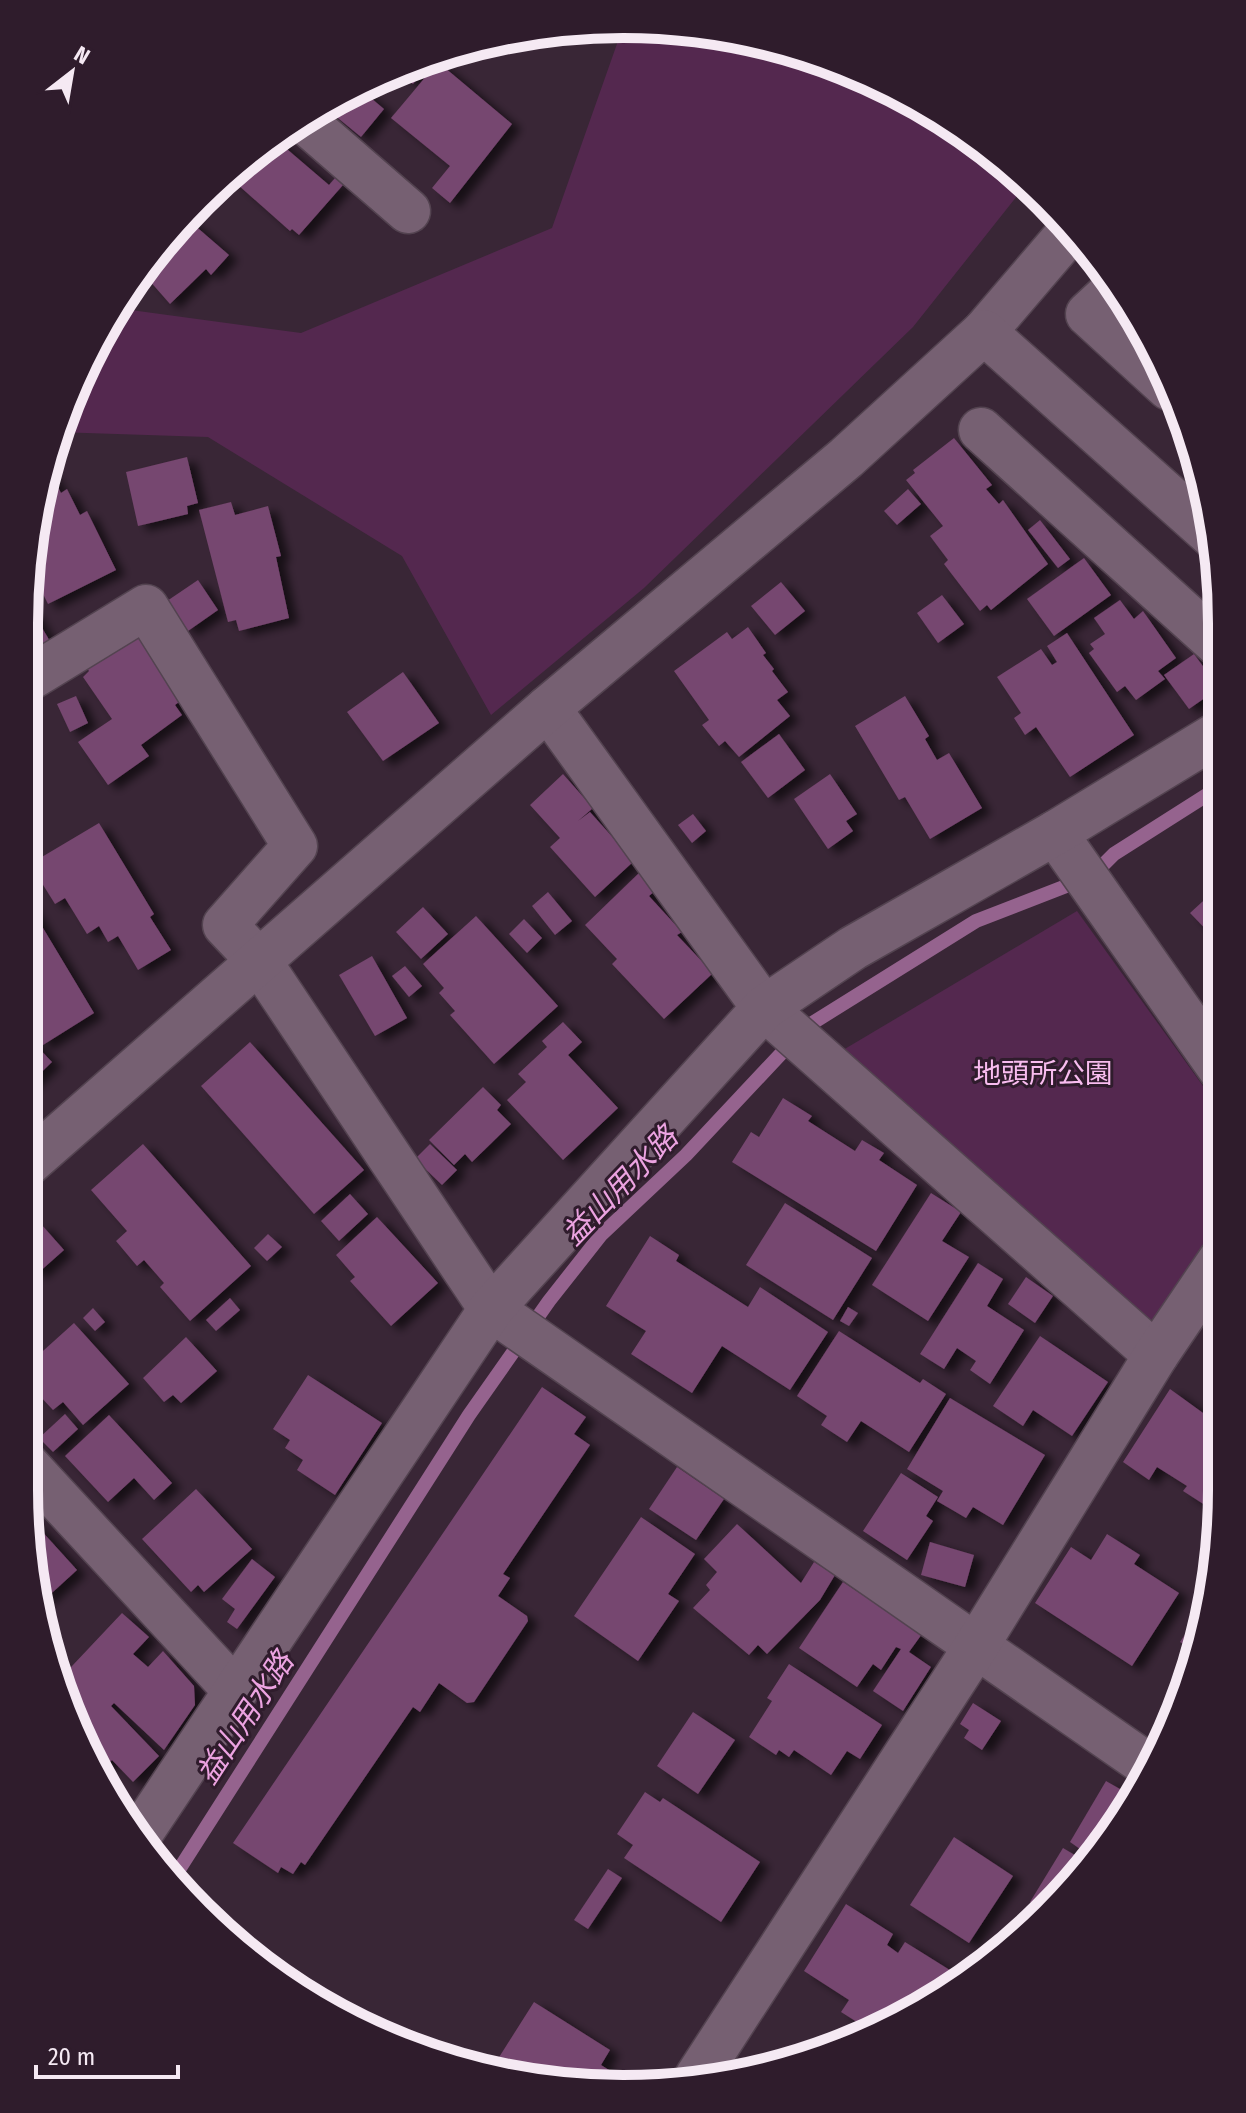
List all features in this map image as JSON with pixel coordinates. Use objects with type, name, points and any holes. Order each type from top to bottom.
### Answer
[{"type":"street","points":[[312,128],[408,211]]},
{"type":"street","points":[[38,1155],[548,708],[846,458],[984,332],[1064,238]]},
{"type":"street","points":[[1108,296],[1088,314],[1151,372]]},
{"type":"street","points":[[984,332],[1199,524]]},
{"type":"street","points":[[981,430],[1208,635]]},
{"type":"street","points":[[38,673],[146,607],[295,846],[225,925],[259,961],[499,1315],[1142,1761]]},
{"type":"street","points":[[548,708],[771,1016],[1156,1355]]},
{"type":"street","points":[[145,1826],[234,1689],[499,1315],[771,1016],[853,948],[1064,845],[1208,741]]},
{"type":"street","points":[[1064,845],[1208,1051]]},
{"type":"street","points":[[702,2070],[975,1648],[1156,1355],[1208,1278]]},
{"type":"street","points":[[38,1477],[234,1689]]},
{"type":"green space","points":[[619,38],[661,39],[737,49],[811,69],[882,98],[916,116],[979,159],[1020,193],[913,327],[644,588],[491,715],[402,556],[208,437],[70,432],[98,364],[129,310],[301,333],[552,228]]},
{"type":"green space","name":"地頭所公園","points":[[1077,911],[1208,1093],[1208,1238],[1160,1317],[1140,1324],[838,1053]]},
{"type":"building","points":[[443,67],[512,124],[450,203],[432,188],[450,166],[391,118],[431,71]]},
{"type":"building","points":[[421,75],[413,84],[407,80]]},
{"type":"building","points":[[369,96],[384,109],[361,137],[334,115]]},
{"type":"building","points":[[284,147],[329,185],[335,178],[343,185],[299,235],[292,229],[290,231],[236,184]]},
{"type":"building","points":[[194,225],[229,255],[211,275],[206,269],[170,304],[149,281]]},
{"type":"building","points":[[954,438],[992,485],[986,489],[999,504],[1003,500],[1048,564],[991,610],[987,605],[980,611],[944,564],[948,560],[930,536],[943,526],[906,480],[915,473],[913,470]]},
{"type":"building","points":[[187,457],[198,503],[187,506],[188,514],[138,526],[126,472]]},
{"type":"building","points":[[55,482],[61,493],[67,489],[80,515],[87,511],[116,570],[48,604],[39,585]]},
{"type":"building","points":[[908,489],[921,504],[897,525],[884,511]]},
{"type":"building","points":[[231,502],[235,515],[268,506],[281,556],[276,557],[289,618],[239,631],[236,620],[228,622],[199,510]]},
{"type":"building","points":[[1040,520],[1070,559],[1058,568],[1028,530]]},
{"type":"building","points":[[1084,558],[1111,595],[1054,636],[1027,599]]},
{"type":"building","points":[[198,580],[218,610],[188,631],[167,601]]},
{"type":"building","points":[[781,582],[805,611],[775,635],[751,606]]},
{"type":"building","points":[[942,595],[964,624],[938,643],[917,613]]},
{"type":"building","points":[[1120,600],[1134,619],[1143,611],[1176,658],[1158,671],[1165,679],[1136,700],[1125,686],[1117,692],[1089,653],[1094,649],[1090,644],[1105,634],[1094,618]]},
{"type":"building","points":[[38,621],[51,643],[38,650]]},
{"type":"building","points":[[748,627],[766,653],[763,655],[774,669],[772,671],[788,692],[777,700],[790,716],[739,757],[725,741],[719,746],[702,725],[709,720],[674,671],[727,632],[732,639]]},
{"type":"building","points":[[142,632],[187,696],[175,705],[182,715],[141,745],[149,756],[108,785],[78,742],[112,719],[83,677],[89,671],[85,665]]},
{"type":"building","points":[[1067,633],[1134,735],[1070,777],[1036,727],[1025,735],[1014,718],[1021,713],[997,677],[1041,649],[1052,665],[1057,662],[1047,646]]},
{"type":"building","points":[[1194,654],[1208,673],[1208,696],[1189,709],[1164,675]]},
{"type":"building","points":[[403,672],[439,723],[383,761],[347,712]]},
{"type":"building","points":[[76,696],[88,723],[70,732],[57,704]]},
{"type":"building","points":[[905,696],[929,736],[925,739],[937,760],[949,753],[982,808],[930,839],[905,797],[899,800],[855,726]]},
{"type":"building","points":[[779,734],[805,770],[768,798],[741,762]]},
{"type":"building","points":[[563,774],[593,808],[578,821],[590,812],[634,861],[595,897],[550,847],[560,838],[530,805]]},
{"type":"building","points":[[830,774],[857,814],[846,821],[853,831],[828,849],[794,799]]},
{"type":"building","points":[[693,814],[706,831],[692,843],[678,825]]},
{"type":"building","points":[[99,823],[154,914],[150,917],[171,950],[138,970],[118,936],[108,942],[99,926],[87,934],[65,898],[55,904],[38,877],[38,859]]},
{"type":"building","points":[[639,873],[656,890],[649,896],[682,932],[677,935],[713,973],[664,1019],[612,964],[617,959],[585,925]]},
{"type":"building","points":[[548,892],[572,921],[555,935],[532,906]]},
{"type":"building","points":[[1208,896],[1208,932],[1190,913]]},
{"type":"building","points":[[423,907],[448,934],[421,959],[396,932]]},
{"type":"building","points":[[476,916],[558,1006],[494,1064],[450,1015],[455,1011],[439,993],[444,988],[423,964]]},
{"type":"building","points":[[524,919],[542,938],[527,953],[509,934]]},
{"type":"building","points":[[38,920],[94,1013],[43,1045],[38,1037]]},
{"type":"building","points":[[372,956],[407,1018],[375,1036],[339,975]]},
{"type":"building","points":[[405,966],[422,986],[409,997],[392,976]]},
{"type":"building","points":[[563,1022],[582,1042],[568,1055],[618,1108],[563,1160],[507,1100],[526,1082],[518,1074],[547,1047],[542,1041]]},
{"type":"building","points":[[250,1042],[364,1170],[314,1214],[201,1086]]},
{"type":"building","points":[[38,1047],[52,1062],[38,1075]]},
{"type":"building","points":[[483,1087],[501,1105],[497,1110],[511,1124],[472,1162],[465,1154],[454,1165],[429,1140]]},
{"type":"building","points":[[783,1098],[812,1116],[808,1121],[855,1151],[862,1140],[884,1153],[879,1160],[917,1185],[876,1251],[732,1162],[751,1132],[759,1137]]},
{"type":"building","points":[[143,1144],[251,1266],[190,1321],[160,1287],[164,1283],[144,1260],[137,1266],[116,1241],[127,1231],[91,1190]]},
{"type":"building","points":[[430,1144],[457,1170],[442,1185],[415,1159]]},
{"type":"building","points":[[931,1193],[961,1212],[942,1241],[969,1257],[928,1321],[872,1285]]},
{"type":"building","points":[[350,1194],[368,1214],[339,1241],[321,1221]]},
{"type":"building","points":[[785,1203],[872,1258],[833,1320],[746,1265]]},
{"type":"building","points":[[377,1217],[438,1283],[391,1326],[350,1281],[355,1277],[336,1255]]},
{"type":"building","points":[[41,1224],[64,1250],[38,1273],[38,1227]]},
{"type":"building","points":[[268,1234],[282,1247],[267,1261],[254,1248]]},
{"type":"building","points":[[650,1236],[679,1255],[676,1261],[748,1307],[760,1287],[828,1332],[790,1390],[722,1346],[692,1393],[631,1354],[646,1331],[606,1306]]},
{"type":"building","points":[[978,1263],[1003,1279],[987,1306],[1024,1330],[990,1384],[970,1370],[976,1361],[957,1348],[944,1369],[920,1354]]},
{"type":"building","points":[[1026,1277],[1053,1296],[1035,1323],[1008,1304]]},
{"type":"building","points":[[230,1298],[240,1310],[216,1331],[206,1320]]},
{"type":"building","points":[[848,1307],[858,1313],[849,1326],[840,1321]]},
{"type":"building","points":[[93,1308],[105,1322],[95,1331],[83,1318]]},
{"type":"building","points":[[74,1323],[129,1384],[83,1425],[63,1402],[53,1410],[38,1394],[38,1355]]},
{"type":"building","points":[[839,1331],[920,1383],[923,1379],[946,1394],[909,1452],[861,1421],[847,1442],[821,1425],[827,1416],[797,1396]]},
{"type":"building","points":[[1040,1336],[1108,1382],[1072,1436],[1033,1410],[1023,1426],[993,1406]]},
{"type":"building","points":[[186,1337],[217,1371],[181,1403],[173,1395],[164,1402],[143,1378]]},
{"type":"building","points":[[308,1375],[382,1423],[335,1495],[297,1470],[303,1460],[285,1448],[290,1440],[273,1429]]},
{"type":"building","points":[[542,1387],[586,1417],[574,1434],[590,1445],[503,1574],[510,1578],[498,1596],[527,1616],[528,1621],[474,1702],[467,1703],[439,1683],[420,1712],[413,1707],[305,1865],[301,1862],[293,1874],[281,1867],[278,1873],[233,1843]]},
{"type":"building","points":[[1170,1389],[1208,1417],[1208,1507],[1183,1491],[1187,1486],[1157,1467],[1149,1480],[1123,1462]]},
{"type":"building","points":[[950,1398],[1045,1455],[1003,1525],[973,1507],[966,1518],[937,1501],[943,1491],[907,1469]]},
{"type":"building","points":[[65,1414],[78,1429],[53,1452],[39,1438]]},
{"type":"building","points":[[109,1415],[172,1483],[154,1500],[134,1478],[108,1502],[65,1456]]},
{"type":"building","points":[[677,1467],[724,1499],[696,1540],[649,1509]]},
{"type":"building","points":[[901,1473],[938,1497],[926,1516],[933,1521],[907,1560],[863,1531]]},
{"type":"building","points":[[196,1489],[252,1549],[204,1592],[198,1585],[191,1592],[142,1539]]},
{"type":"building","points":[[641,1517],[695,1554],[668,1594],[679,1601],[638,1661],[574,1616]]},
{"type":"building","points":[[737,1524],[801,1583],[814,1562],[835,1575],[820,1600],[767,1654],[758,1645],[749,1655],[693,1608],[710,1590],[706,1585],[717,1572],[704,1559]]},
{"type":"building","points":[[39,1528],[77,1570],[48,1597]]},
{"type":"building","points":[[1107,1534],[1140,1555],[1134,1564],[1179,1593],[1132,1666],[1035,1603],[1071,1547],[1091,1560]]},
{"type":"building","points":[[930,1542],[974,1555],[965,1587],[921,1575]]},
{"type":"building","points":[[252,1559],[275,1577],[237,1629],[227,1622],[235,1609],[222,1599]]},
{"type":"building","points":[[843,1582],[922,1634],[909,1652],[931,1667],[903,1711],[873,1691],[901,1649],[896,1647],[881,1670],[873,1664],[857,1687],[799,1648]]},
{"type":"building","points":[[122,1613],[149,1637],[133,1654],[148,1667],[163,1651],[194,1686],[195,1705],[164,1750],[114,1703],[111,1706],[159,1756],[133,1782],[112,1760],[107,1765],[67,1671]]},
{"type":"building","points":[[1192,1623],[1186,1646],[1180,1642]]},
{"type":"building","points":[[789,1664],[882,1725],[860,1759],[847,1751],[831,1775],[794,1750],[789,1757],[779,1750],[776,1755],[749,1737],[772,1701],[767,1698]]},
{"type":"building","points":[[973,1703],[1001,1721],[982,1750],[964,1738],[969,1730],[960,1724]]},
{"type":"building","points":[[693,1712],[735,1740],[698,1794],[657,1766]]},
{"type":"building","points":[[1106,1781],[1124,1791],[1083,1851],[1070,1842]]},
{"type":"building","points":[[645,1792],[660,1802],[663,1798],[760,1862],[721,1922],[624,1858],[633,1845],[617,1834]]},
{"type":"building","points":[[954,1837],[1013,1876],[969,1943],[910,1905]]},
{"type":"building","points":[[1063,1848],[1078,1857],[1037,1904],[1030,1902]]},
{"type":"building","points":[[608,1869],[622,1878],[588,1929],[574,1920]]},
{"type":"building","points":[[846,1904],[893,1934],[887,1945],[898,1953],[905,1942],[953,1972],[916,1997],[886,2013],[881,2010],[876,2018],[860,2024],[841,2012],[849,2000],[804,1971]]},
{"type":"building","points":[[534,2002],[610,2050],[601,2065],[617,2075],[547,2070],[497,2061]]},
{"type":"waterway","name":"益山用水路","points":[[179,1870],[469,1415],[549,1301],[601,1235],[686,1155],[806,1027],[976,921],[1092,876],[1114,854],[1208,794]]}]
